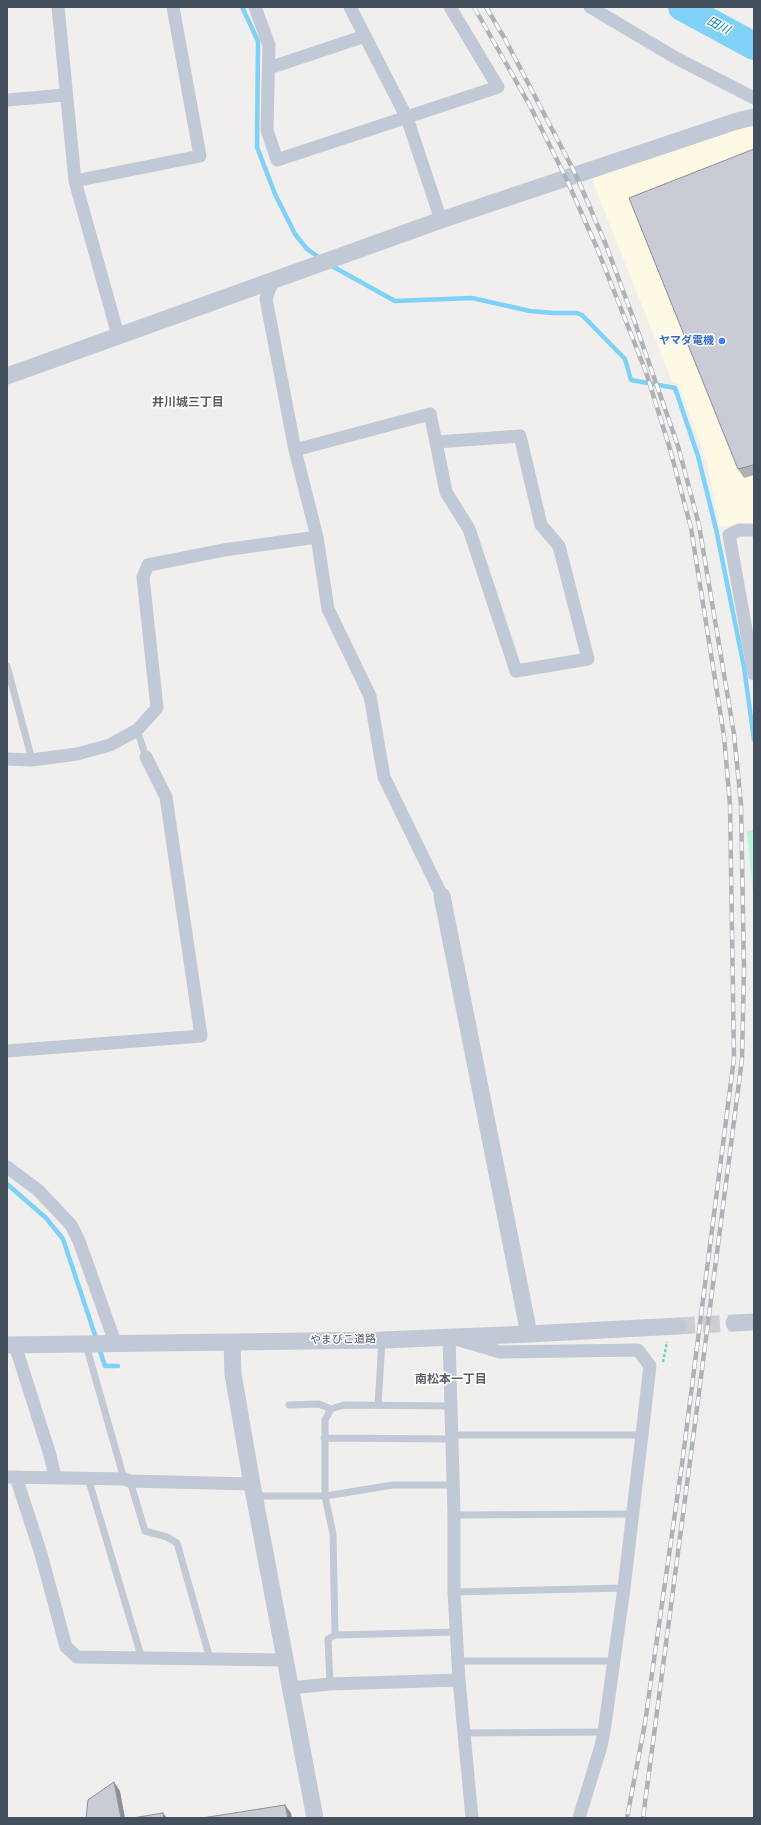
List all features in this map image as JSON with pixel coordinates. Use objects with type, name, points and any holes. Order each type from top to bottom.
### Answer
[{"type":"street","points":[[58,7],[75,180],[116,328],[121,334]]},
{"type":"street","points":[[75,180],[200,156],[173,7]]},
{"type":"street","points":[[255,7],[269,45],[267,130],[277,160],[498,87],[450,7]]},
{"type":"street","points":[[350,7],[407,118],[442,220]]},
{"type":"street","points":[[590,7],[676,58],[754,98]]},
{"type":"street","points":[[269,68],[365,36]]},
{"type":"street","points":[[7,100],[66,95]]},
{"type":"street","points":[[7,376],[442,220],[737,121],[754,117]]},
{"type":"street","points":[[273,280],[266,299],[295,450],[317,538],[328,608],[370,696],[384,777],[442,896],[529,1334]]},
{"type":"street","points":[[295,450],[430,414],[446,492],[469,529],[516,671],[588,659],[559,546],[541,525],[520,436],[436,442]]},
{"type":"street","points":[[754,530],[739,530],[729,535],[754,674]]},
{"type":"street","points":[[7,759],[32,760],[77,754],[110,745],[137,730],[157,708],[143,577],[148,565],[224,550],[317,538]]},
{"type":"street","points":[[7,1051],[201,1036],[166,797],[146,757]]},
{"type":"street","points":[[7,1167],[38,1190],[71,1225],[79,1241],[113,1345]]},
{"type":"street","points":[[734,1323],[754,1322]]},
{"type":"street","name":"やまびこ道路","points":[[11,1345],[113,1345],[382,1340],[678,1326]]},
{"type":"street","points":[[472,1818],[459,1680],[454,1592],[454,1515],[449,1337],[500,1352],[638,1350],[650,1366],[624,1588],[604,1732],[579,1818]]},
{"type":"street","points":[[232,1343],[233,1374],[253,1490],[314,1818]]},
{"type":"street","points":[[11,1345],[50,1455],[55,1477]]},
{"type":"street","points":[[253,1490],[127,1480],[12,1477],[41,1554],[66,1647],[77,1657],[284,1660]]},
{"type":"street","points":[[290,1688],[330,1684],[459,1680]]},
{"type":"lane","points":[[7,666],[32,760]]},
{"type":"lane","points":[[137,730],[146,757]]},
{"type":"lane","points":[[378,1405],[382,1340]]},
{"type":"lane","points":[[88,1345],[127,1480],[145,1531],[167,1537],[177,1543],[210,1659]]},
{"type":"lane","points":[[289,1405],[319,1404],[331,1409],[344,1405],[451,1406]]},
{"type":"lane","points":[[331,1409],[325,1420],[325,1496],[333,1534],[335,1635]]},
{"type":"lane","points":[[324,1438],[641,1435]]},
{"type":"lane","points":[[88,1478],[142,1658]]},
{"type":"lane","points":[[253,1490],[325,1496],[393,1485],[453,1485]]},
{"type":"lane","points":[[454,1515],[632,1514]]},
{"type":"lane","points":[[454,1592],[624,1588]]},
{"type":"lane","points":[[330,1684],[328,1639],[335,1635],[456,1632]]},
{"type":"lane","points":[[458,1661],[614,1661]]},
{"type":"lane","points":[[464,1734],[604,1732]]},
{"type":"shaded area","points":[[754,125],[754,526],[720,526],[707,462],[678,383],[672,381],[591,177]]},
{"type":"green space","points":[[754,830],[754,904],[747,831]]},
{"type":"building","name":"ヤマダ電機","points":[[754,149],[754,468],[753,465],[738,469],[629,198]]},
{"type":"building","points":[[114,1782],[121,1818],[86,1818],[88,1800]]},
{"type":"building","points":[[285,1805],[288,1818],[202,1818]]},
{"type":"building","points":[[163,1813],[164,1818],[133,1818]]},
{"type":"waterway","points":[[242,7],[258,41],[257,147],[275,194],[295,234],[307,249],[320,258]]},
{"type":"waterway","name":"田川","points":[[682,7],[754,46]]},
{"type":"waterway","points":[[330,265],[395,301],[472,298],[530,311],[577,313],[582,315],[625,359],[631,380],[675,388],[698,456],[716,529],[744,667],[754,740]]},
{"type":"waterway","points":[[7,1184],[46,1218],[63,1239],[97,1341]]},
{"type":"waterway","points":[[99,1348],[105,1366],[118,1366]]},
{"type":"tunnel","points":[[678,1326],[734,1323]]},
{"type":"railway","points":[[474,7],[529,104],[566,178],[597,248],[646,372],[670,449],[691,528],[724,736],[730,805],[734,1058],[682,1464],[645,1723],[627,1818]]},
{"type":"railway","points":[[486,7],[505,39],[576,175],[606,245],[678,446],[699,525],[734,734],[741,804],[744,969],[742,1059],[643,1818]]},
{"type":"place","name":"ヤマダ電機","points":[[722,341]]},
{"type":"district","name":"井川城三丁目","points":[[188,403]]},
{"type":"district","name":"南松本一丁目","points":[[451,1380]]}]
